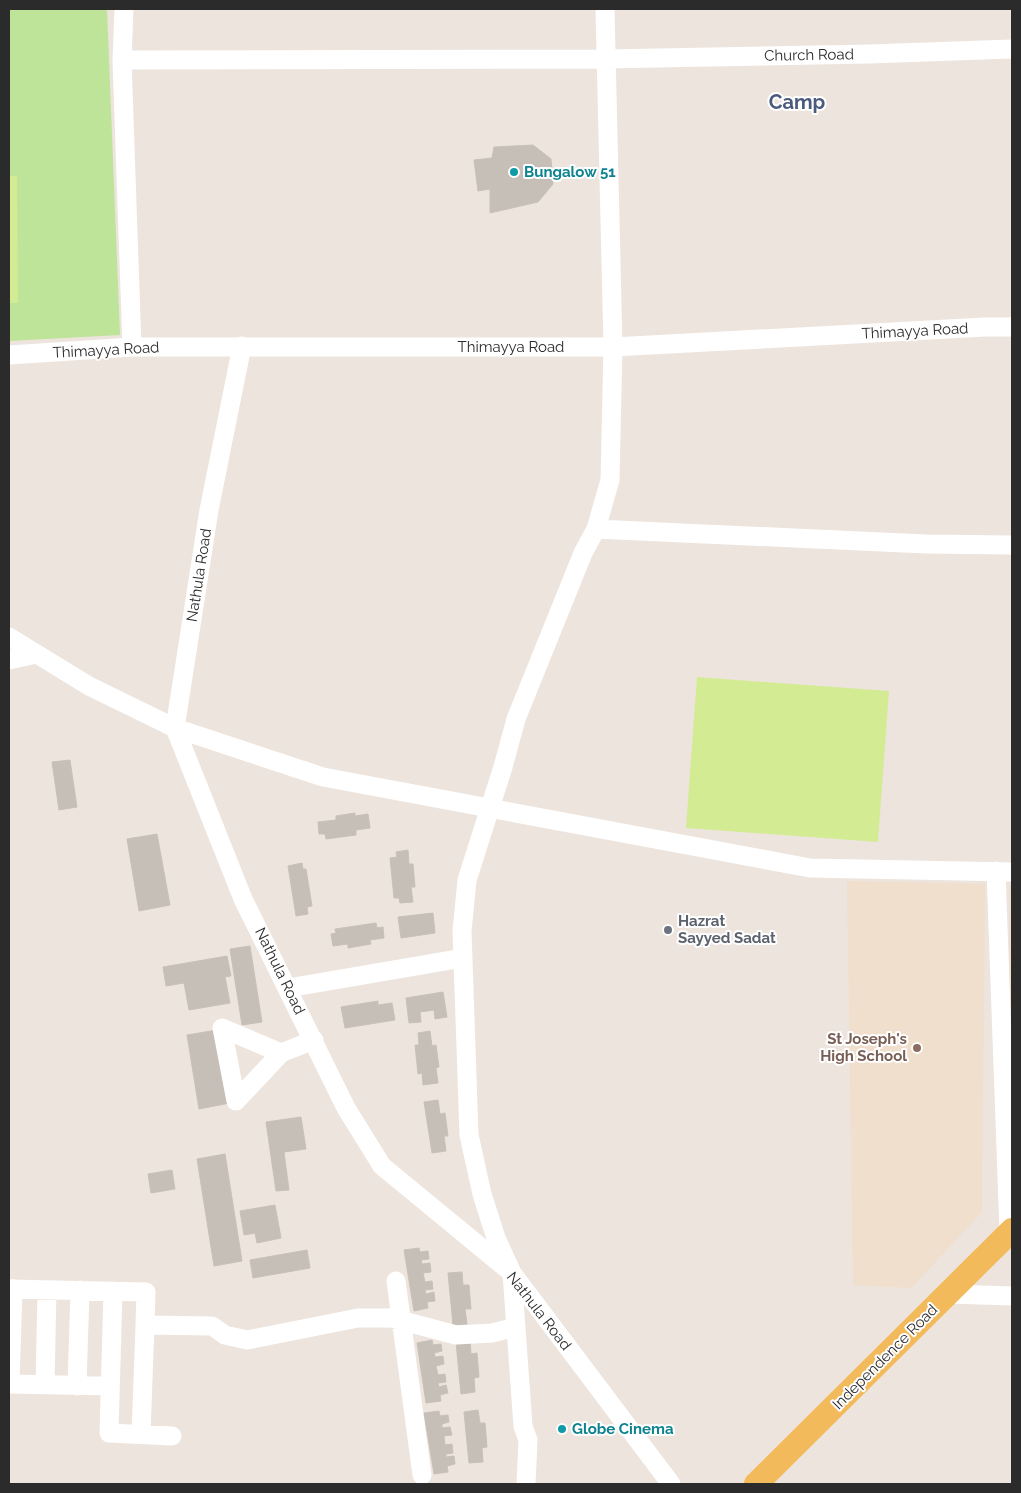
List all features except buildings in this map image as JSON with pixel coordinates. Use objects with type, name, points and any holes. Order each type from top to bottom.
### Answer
[{"type":"main road","name":"Independence Road","points":[[756,1484],[1011,1232]]},
{"type":"street","points":[[124,9],[122,60],[132,347]]},
{"type":"street","points":[[526,1484],[528,1440],[523,1426],[512,1273],[496,1238],[482,1194],[469,1135],[462,932],[467,880],[504,767],[516,719],[583,553],[596,529],[610,480],[613,347],[605,9]]},
{"type":"street","name":"Church Road","points":[[122,60],[606,59],[1012,49]]},
{"type":"street","name":"Thimayya Road","points":[[9,355],[132,347],[613,347],[985,327],[1012,328]]},
{"type":"street","name":"Nathula Road","points":[[242,346],[209,510],[175,728],[244,898],[346,1108],[382,1166],[512,1273],[670,1484]]},
{"type":"street","points":[[596,529],[926,544],[1012,545]]},
{"type":"street","points":[[9,637],[89,686],[175,728],[323,777],[810,868],[1004,872],[1011,1232]]},
{"type":"street","points":[[9,660],[36,654]]},
{"type":"street","points":[[288,988],[462,958]]},
{"type":"street","points":[[281,1053],[314,1040]]},
{"type":"street","points":[[396,1282],[422,1475]]},
{"type":"street","points":[[110,1386],[9,1384],[11,1289],[146,1292],[141,1434]]},
{"type":"street","points":[[45,1385],[47,1290]]},
{"type":"street","points":[[77,1386],[80,1290]]},
{"type":"street","points":[[113,1291],[109,1434],[172,1436]]},
{"type":"street","points":[[948,1294],[1012,1296]]},
{"type":"street","points":[[145,1324],[212,1326],[225,1335],[247,1340],[358,1318],[392,1318],[456,1335],[492,1333],[516,1327]]},
{"type":"shaded area","name":"St Joseph's High School","points":[[847,881],[985,884],[982,1212],[911,1288],[853,1285]]},
{"type":"shaded area","points":[[1010,883],[1012,883],[1012,1181],[1006,1186]]},
{"type":"green space","points":[[9,9],[107,9],[120,335],[9,341]]},
{"type":"green space","points":[[9,176],[17,176],[18,303],[9,303]]},
{"type":"green space","points":[[697,677],[889,691],[878,842],[686,828]]},
{"type":"place","name":"Bungalow 51","points":[[514,172]]},
{"type":"place","name":"Hazrat Sayyed Sadat","points":[[668,930]]},
{"type":"place","name":"St Joseph's High School","points":[[917,1048]]},
{"type":"place","name":"Globe Cinema","points":[[562,1429]]},
{"type":"district","name":"Camp","points":[[797,102]]}]
